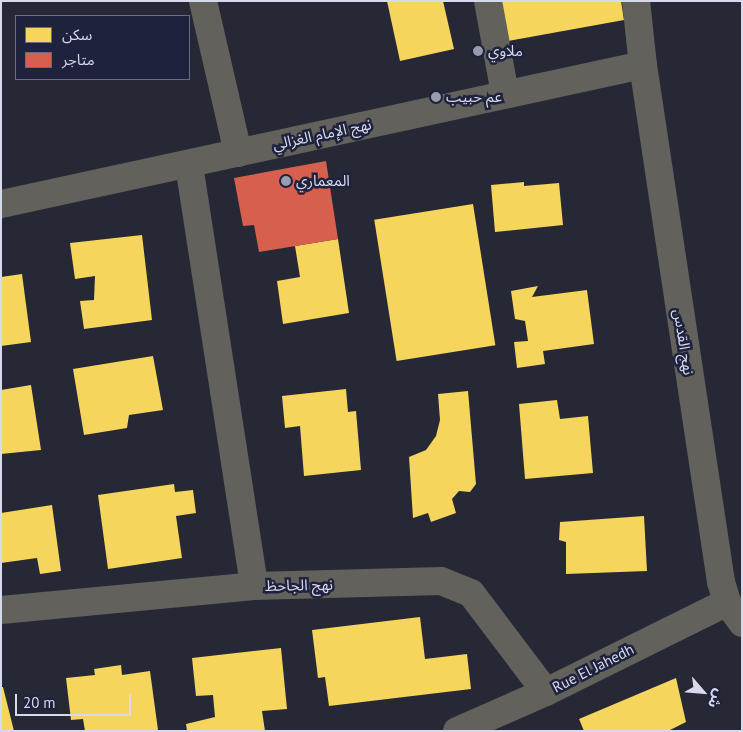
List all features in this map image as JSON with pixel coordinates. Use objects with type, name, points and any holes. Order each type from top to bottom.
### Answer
[{"type":"street","points":[[203,1],[238,153]]},
{"type":"street","points":[[488,1],[505,94]]},
{"type":"street","name":"نهج القدس","points":[[636,1],[643,65],[721,582],[737,614]]},
{"type":"street","name":"نهج الإمام الغزالي","points":[[1,204],[190,165],[643,65]]},
{"type":"street","points":[[190,165],[254,586]]},
{"type":"street","name":"نهج الجاحظ","points":[[1,610],[254,586],[441,581],[456,585],[471,593],[546,692]]},
{"type":"street","name":"Rue El Jahedh","points":[[457,731],[546,692],[737,614]]},
{"type":"building: سكن","points":[[387,1],[443,1],[454,49],[400,61]]},
{"type":"building: سكن","points":[[501,1],[621,1],[624,20],[508,41]]},
{"type":"building: سكن","points":[[524,182],[524,186],[559,183],[563,225],[495,232],[491,185]]},
{"type":"building: سكن","points":[[473,204],[495,345],[397,361],[374,220]]},
{"type":"building: سكن","points":[[142,235],[152,320],[84,329],[80,301],[94,300],[95,276],[75,279],[70,243]]},
{"type":"building: سكن","points":[[338,239],[349,313],[283,324],[277,281],[300,277],[295,246]]},
{"type":"building: سكن","points":[[22,274],[31,342],[1,346],[1,277]]},
{"type":"building: سكن","points":[[538,286],[532,297],[587,290],[594,344],[543,351],[545,364],[517,368],[514,342],[528,341],[525,321],[515,319],[511,291]]},
{"type":"building: سكن","points":[[153,356],[163,410],[129,415],[127,428],[84,435],[73,369]]},
{"type":"building: سكن","points":[[31,385],[41,450],[1,454],[1,390]]},
{"type":"building: سكن","points":[[346,389],[348,412],[356,411],[361,470],[304,476],[300,426],[285,428],[282,396]]},
{"type":"building: سكن","points":[[468,391],[476,484],[470,492],[459,491],[452,499],[456,513],[431,522],[428,513],[413,518],[409,457],[426,450],[436,436],[440,420],[438,394]]},
{"type":"building: سكن","points":[[557,400],[560,419],[588,416],[593,473],[525,479],[519,404]]},
{"type":"building: سكن","points":[[174,484],[175,492],[193,490],[196,513],[176,516],[182,558],[108,569],[98,495]]},
{"type":"building: سكن","points":[[52,505],[61,571],[40,574],[37,558],[1,563],[1,513]]},
{"type":"building: سكن","points":[[644,516],[647,571],[566,574],[566,542],[559,540],[560,522]]},
{"type":"building: سكن","points":[[420,617],[425,659],[467,654],[471,689],[329,706],[325,677],[318,678],[312,630]]},
{"type":"building: سكن","points":[[281,648],[287,709],[262,711],[265,731],[187,731],[186,724],[215,717],[213,695],[196,696],[192,658]]},
{"type":"building: سكن","points":[[121,665],[122,675],[150,671],[158,730],[85,731],[83,719],[71,720],[66,678],[95,675],[94,669]]},
{"type":"building: سكن","points":[[676,678],[686,722],[668,731],[584,731],[579,719]]},
{"type":"building: سكن","points":[[1,687],[3,687],[14,731],[1,731]]},
{"type":"building: متاجر","points":[[326,161],[338,239],[259,252],[254,225],[243,226],[234,178]]},
{"type":"place","name":"ملاوي","points":[[478,51]]},
{"type":"place","name":"عم حبيب","points":[[436,97]]},
{"type":"place","name":"المعماري","points":[[286,181]]}]
